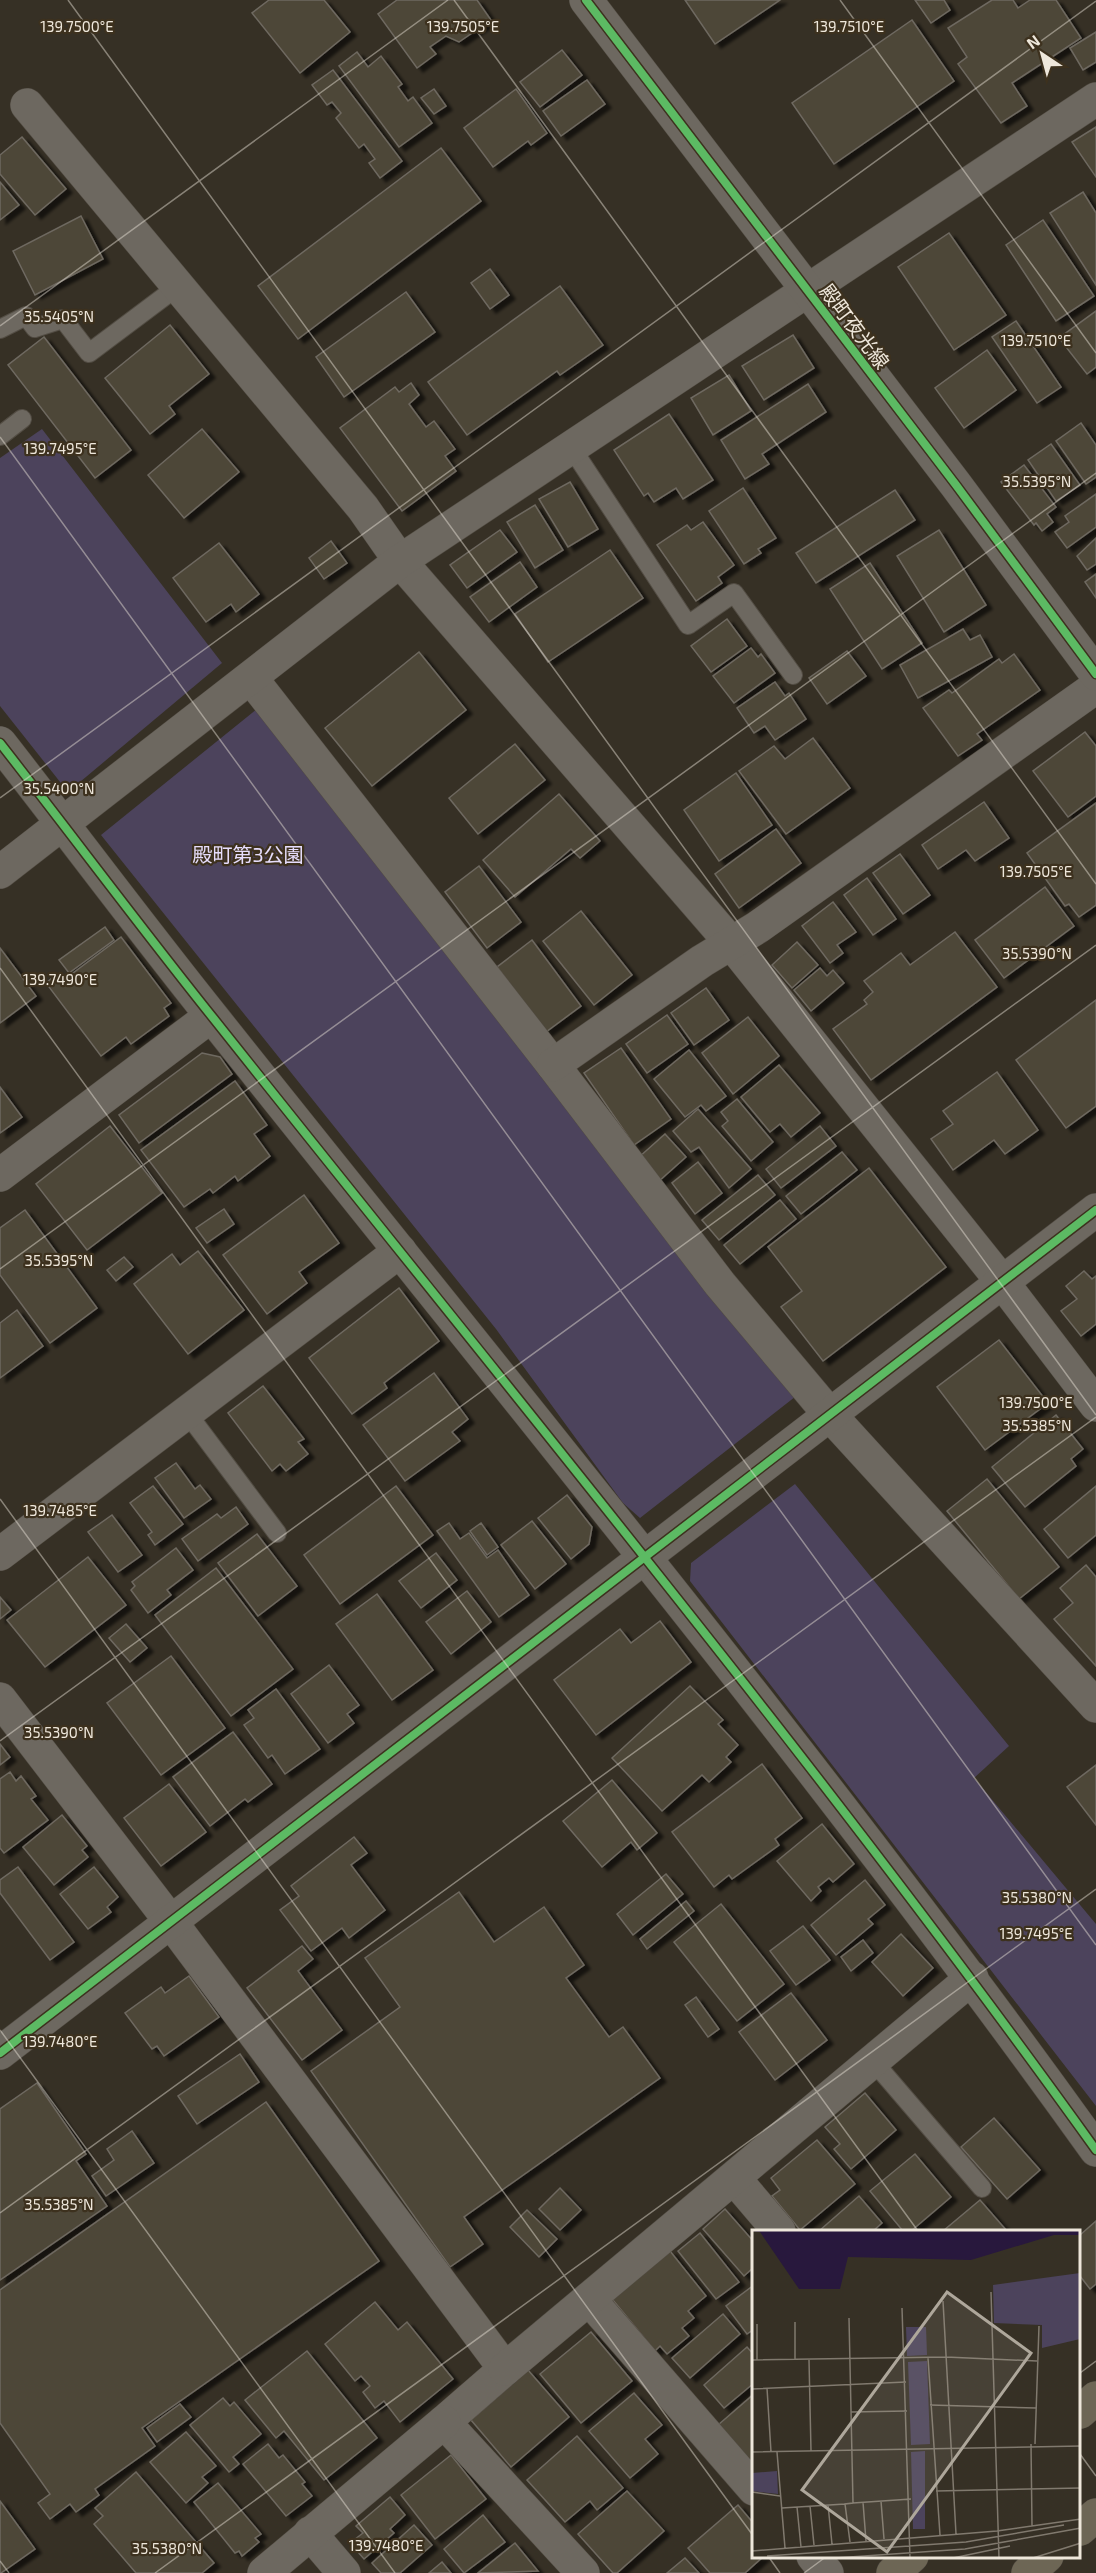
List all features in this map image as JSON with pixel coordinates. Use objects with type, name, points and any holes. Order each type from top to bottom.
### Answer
[{"type":"highway","points":[[1081,2411],[1096,2398]]},
{"type":"highway","points":[[1081,2528],[1096,2515]]},
{"type":"highway","points":[[893,2573],[910,2558]]},
{"type":"highway","points":[[1028,2573],[1045,2558]]},
{"type":"street","name":"殿町夜光線","points":[[586,0],[1096,674]]},
{"type":"street","points":[[0,872],[400,561],[1096,99]]},
{"type":"street","points":[[27,105],[363,508],[400,561],[732,944],[1003,1283],[1096,1405]]},
{"type":"street","points":[[250,678],[553,1065],[720,1284],[830,1415],[1096,1706]]},
{"type":"street","points":[[553,1065],[732,944],[1096,687]]},
{"type":"street","points":[[0,743],[211,1016],[645,1556],[972,1978],[1096,2150]]},
{"type":"street","points":[[0,1175],[211,1016]]},
{"type":"street","points":[[0,2053],[1096,1210]]},
{"type":"street","points":[[0,1554],[400,1251]]},
{"type":"street","points":[[0,1698],[171,1922],[505,2369]]},
{"type":"street","points":[[264,2573],[972,1978]]},
{"type":"street","points":[[734,2178],[778,2230]]},
{"type":"street","points":[[588,2299],[752,2487]]},
{"type":"street","points":[[444,2422],[583,2573]]},
{"type":"street","points":[[310,2534],[344,2573]]},
{"type":"street","points":[[815,2558],[827,2573]]},
{"type":"lane","points":[[0,329],[26,316],[35,328],[63,319],[88,353],[177,287]]},
{"type":"lane","points":[[0,436],[22,419]]},
{"type":"lane","points":[[571,447],[688,625],[734,593],[793,675]]},
{"type":"lane","points":[[187,1413],[277,1533]]},
{"type":"lane","points":[[873,2061],[982,2188]]},
{"type":"green space","points":[[42,429],[222,663],[68,792],[0,706],[0,458]]},
{"type":"green space","name":"殿町第3公園","points":[[263,704],[800,1393],[640,1518],[623,1503],[496,1329],[101,835]]},
{"type":"green space","points":[[795,1484],[1009,1746],[974,1778],[1096,1924],[1096,2106],[690,1581],[691,1563]]},
{"type":"building","points":[[269,0],[324,0],[350,32],[300,73],[252,13]]},
{"type":"building","points":[[397,0],[477,0],[491,20],[459,42],[446,36],[430,47],[436,54],[417,68],[378,14]]},
{"type":"building","points":[[685,0],[780,0],[715,44]]},
{"type":"building","points":[[915,0],[944,0],[950,10],[931,23]]},
{"type":"building","points":[[992,0],[1013,0],[1018,8],[1030,0],[1056,0],[1081,38],[1012,83],[1027,106],[1001,123],[958,64],[967,57],[948,28]]},
{"type":"building","points":[[912,20],[954,81],[834,164],[792,103]]},
{"type":"building","points":[[1096,32],[1096,62],[1083,70],[1070,48]]},
{"type":"building","points":[[562,50],[582,75],[540,107],[520,82]]},
{"type":"building","points":[[357,52],[368,67],[381,56],[402,84],[398,87],[408,101],[413,97],[432,123],[399,147],[339,66]]},
{"type":"building","points":[[333,70],[402,161],[380,178],[369,163],[375,159],[364,144],[359,148],[336,118],[341,113],[332,102],[327,105],[312,85]]},
{"type":"building","points":[[587,80],[605,104],[561,136],[543,111]]},
{"type":"building","points":[[434,89],[446,106],[434,114],[421,98]]},
{"type":"building","points":[[516,89],[547,133],[531,145],[528,141],[493,167],[464,128]]},
{"type":"building","points":[[1096,127],[1096,177],[1072,142]]},
{"type":"building","points":[[22,137],[66,189],[35,215],[0,174],[0,155]]},
{"type":"building","points":[[441,148],[481,201],[298,339],[258,286]]},
{"type":"building","points":[[0,182],[19,205],[0,220]]},
{"type":"building","points":[[1083,192],[1096,213],[1096,285],[1050,213]]},
{"type":"building","points":[[81,216],[103,259],[35,295],[13,251]]},
{"type":"building","points":[[1043,220],[1094,296],[1056,321],[1006,245]]},
{"type":"building","points":[[949,233],[1006,315],[954,350],[898,267]]},
{"type":"building","points":[[490,269],[509,295],[490,309],[471,283]]},
{"type":"building","points":[[560,286],[603,345],[560,375],[557,371],[467,435],[428,382]]},
{"type":"building","points":[[406,292],[435,332],[344,397],[316,357]]},
{"type":"building","points":[[1096,311],[1096,367],[1087,374],[1059,338]]},
{"type":"building","points":[[1016,321],[1061,387],[1037,403],[992,337]]},
{"type":"building","points":[[170,325],[209,374],[169,406],[175,414],[150,434],[105,378]]},
{"type":"building","points":[[793,335],[814,368],[764,400],[742,366]]},
{"type":"building","points":[[44,337],[131,450],[95,478],[8,365]]},
{"type":"building","points":[[987,350],[1016,390],[964,428],[935,388]]},
{"type":"building","points":[[729,375],[751,411],[713,435],[691,398]]},
{"type":"building","points":[[411,383],[419,395],[409,404],[426,427],[434,421],[455,449],[445,456],[456,471],[402,511],[340,428],[395,387],[399,392]]},
{"type":"building","points":[[808,384],[826,412],[762,454],[769,464],[745,479],[721,440]]},
{"type":"building","points":[[669,414],[713,480],[683,499],[676,488],[654,502],[648,493],[644,496],[614,450]]},
{"type":"building","points":[[1081,423],[1096,445],[1096,477],[1086,484],[1056,441]]},
{"type":"building","points":[[202,429],[239,472],[184,518],[148,475]]},
{"type":"building","points":[[1051,444],[1080,485],[1056,501],[1028,460]]},
{"type":"building","points":[[1024,465],[1056,507],[1047,514],[1053,522],[1042,531],[1036,523],[1034,525],[1001,482]]},
{"type":"building","points":[[570,482],[598,529],[568,547],[539,499]]},
{"type":"building","points":[[743,488],[776,538],[758,549],[761,553],[744,564],[709,511]]},
{"type":"building","points":[[895,490],[915,520],[816,583],[796,553]]},
{"type":"building","points":[[1096,494],[1096,527],[1067,548],[1055,532],[1069,522],[1065,516]]},
{"type":"building","points":[[535,505],[563,550],[535,568],[507,522]]},
{"type":"building","points":[[703,522],[734,565],[718,577],[722,583],[696,601],[657,545],[687,525],[691,530]]},
{"type":"building","points":[[500,530],[517,552],[467,588],[450,565]]},
{"type":"building","points":[[939,530],[986,605],[944,632],[897,556]]},
{"type":"building","points":[[1096,538],[1096,564],[1087,570],[1077,556]]},
{"type":"building","points":[[331,541],[347,563],[324,579],[309,558]]},
{"type":"building","points":[[219,543],[259,594],[236,612],[231,604],[206,622],[173,578]]},
{"type":"building","points":[[610,550],[643,598],[548,662],[515,614]]},
{"type":"building","points":[[520,562],[537,587],[489,622],[470,597]]},
{"type":"building","points":[[870,563],[922,643],[882,669],[830,589]]},
{"type":"building","points":[[1096,574],[1096,598],[1085,582]]},
{"type":"building","points":[[727,619],[747,646],[711,672],[691,646]]},
{"type":"building","points":[[963,629],[970,640],[980,635],[992,657],[918,698],[900,665]]},
{"type":"building","points":[[751,648],[758,657],[761,654],[775,673],[734,703],[713,676]]},
{"type":"building","points":[[847,651],[866,676],[827,704],[809,678]]},
{"type":"building","points":[[419,652],[466,710],[372,786],[325,728]]},
{"type":"building","points":[[1014,654],[1040,690],[977,734],[982,740],[958,756],[923,708],[949,690],[952,693],[999,659],[1002,663]]},
{"type":"building","points":[[775,682],[785,696],[789,693],[806,719],[775,740],[765,726],[754,733],[737,708]]},
{"type":"building","points":[[1085,732],[1096,746],[1096,796],[1068,817],[1033,771]]},
{"type":"building","points":[[813,738],[850,788],[786,834],[739,771],[774,746],[785,759]]},
{"type":"building","points":[[515,744],[545,780],[478,834],[449,798]]},
{"type":"building","points":[[736,773],[772,825],[719,861],[684,810]]},
{"type":"building","points":[[559,794],[600,841],[580,858],[571,849],[515,897],[483,860]]},
{"type":"building","points":[[984,802],[1009,838],[975,861],[966,850],[938,869],[922,845]]},
{"type":"building","points":[[1096,803],[1096,905],[1079,917],[1069,904],[1065,906],[1027,853]]},
{"type":"building","points":[[776,829],[801,863],[739,908],[715,874]]},
{"type":"building","points":[[900,854],[930,895],[903,914],[873,873]]},
{"type":"building","points":[[479,866],[521,922],[487,948],[445,892]]},
{"type":"building","points":[[867,878],[896,919],[873,935],[844,895]]},
{"type":"building","points":[[1045,887],[1074,926],[1004,978],[975,940]]},
{"type":"building","points":[[833,902],[856,932],[837,945],[843,953],[830,963],[802,926]]},
{"type":"building","points":[[581,911],[632,975],[594,1005],[543,941]]},
{"type":"building","points":[[105,927],[114,940],[69,973],[59,960]]},
{"type":"building","points":[[955,932],[997,987],[871,1080],[833,1029],[867,1004],[864,1000],[873,992],[864,981],[901,953],[910,965]]},
{"type":"building","points":[[121,937],[171,1003],[164,1008],[169,1016],[131,1044],[126,1037],[101,1056],[46,983],[56,975],[61,982]]},
{"type":"building","points":[[532,940],[581,1006],[546,1032],[497,967]]},
{"type":"building","points":[[797,942],[818,965],[792,988],[772,965]]},
{"type":"building","points":[[0,948],[36,996],[0,1023]]},
{"type":"building","points":[[820,968],[827,976],[833,970],[844,983],[811,1011],[794,990]]},
{"type":"building","points":[[706,988],[729,1020],[694,1045],[671,1013]]},
{"type":"building","points":[[1096,1000],[1096,1106],[1066,1128],[1016,1060]]},
{"type":"building","points":[[667,1015],[688,1044],[647,1073],[626,1044]]},
{"type":"building","points":[[748,1017],[779,1056],[733,1094],[702,1053]]},
{"type":"building","points":[[621,1048],[671,1119],[634,1145],[584,1073]]},
{"type":"building","points":[[689,1050],[726,1096],[706,1111],[701,1105],[685,1117],[654,1079]]},
{"type":"building","points":[[202,1053],[220,1057],[232,1074],[139,1143],[119,1115]]},
{"type":"building","points":[[779,1065],[820,1113],[791,1137],[780,1124],[770,1132],[741,1097]]},
{"type":"building","points":[[997,1072],[1038,1130],[1005,1154],[994,1140],[953,1170],[931,1139],[953,1124],[943,1111]]},
{"type":"building","points":[[235,1081],[267,1125],[254,1134],[270,1156],[238,1181],[235,1176],[213,1193],[210,1189],[184,1207],[141,1150]]},
{"type":"building","points":[[0,1087],[22,1117],[0,1133]]},
{"type":"building","points":[[737,1099],[773,1142],[751,1161],[722,1126],[728,1121],[721,1112]]},
{"type":"building","points":[[698,1109],[751,1169],[729,1188],[699,1147],[691,1152],[673,1131]]},
{"type":"building","points":[[110,1126],[162,1193],[87,1250],[36,1184]]},
{"type":"building","points":[[820,1126],[836,1146],[781,1188],[766,1169]]},
{"type":"building","points":[[665,1134],[686,1157],[658,1182],[638,1158]]},
{"type":"building","points":[[842,1152],[857,1170],[801,1214],[786,1196]]},
{"type":"building","points":[[698,1162],[722,1193],[695,1214],[672,1183]]},
{"type":"building","points":[[869,1168],[946,1267],[823,1361],[781,1307],[802,1291],[768,1247]]},
{"type":"building","points":[[758,1175],[775,1195],[719,1240],[702,1220]]},
{"type":"building","points":[[304,1195],[339,1243],[299,1272],[307,1283],[267,1314],[223,1255]]},
{"type":"building","points":[[780,1200],[796,1219],[740,1264],[724,1245]]},
{"type":"building","points":[[224,1209],[234,1224],[207,1243],[196,1228]]},
{"type":"building","points":[[25,1210],[97,1308],[50,1343],[0,1275],[0,1228]]},
{"type":"building","points":[[198,1251],[244,1310],[188,1354],[134,1284],[172,1254],[180,1265]]},
{"type":"building","points":[[124,1257],[133,1267],[116,1281],[107,1270]]},
{"type":"building","points":[[1084,1271],[1092,1279],[1096,1276],[1096,1324],[1081,1336],[1061,1311],[1077,1299],[1066,1286]]},
{"type":"building","points":[[399,1288],[439,1341],[384,1383],[387,1388],[352,1414],[309,1358]]},
{"type":"building","points":[[17,1310],[43,1346],[0,1378],[0,1323]]},
{"type":"building","points":[[999,1340],[1048,1403],[985,1450],[937,1387]]},
{"type":"building","points":[[434,1373],[468,1419],[452,1432],[460,1441],[405,1481],[363,1425]]},
{"type":"building","points":[[263,1386],[304,1439],[298,1442],[308,1454],[286,1471],[280,1464],[272,1471],[228,1413]]},
{"type":"building","points":[[1056,1415],[1083,1449],[1071,1459],[1076,1466],[1025,1507],[992,1467]]},
{"type":"building","points":[[176,1463],[195,1489],[200,1485],[211,1499],[184,1518],[155,1478]]},
{"type":"building","points":[[987,1479],[1059,1567],[1019,1599],[947,1511]]},
{"type":"building","points":[[153,1486],[183,1524],[155,1545],[148,1535],[152,1532],[130,1503]]},
{"type":"building","points":[[396,1486],[433,1535],[340,1604],[304,1555]]},
{"type":"building","points":[[1096,1486],[1096,1535],[1068,1558],[1044,1529]]},
{"type":"building","points":[[567,1495],[592,1527],[589,1544],[571,1559],[538,1518]]},
{"type":"building","points":[[236,1507],[248,1524],[198,1561],[182,1539],[217,1514],[221,1518]]},
{"type":"building","points":[[112,1515],[142,1555],[118,1572],[88,1532]]},
{"type":"building","points":[[532,1521],[566,1564],[535,1589],[501,1545]]},
{"type":"building","points":[[449,1523],[460,1539],[469,1533],[487,1558],[498,1550],[529,1595],[499,1617],[437,1531]]},
{"type":"building","points":[[481,1523],[498,1547],[487,1555],[470,1531]]},
{"type":"building","points":[[257,1534],[297,1586],[258,1616],[218,1563]]},
{"type":"building","points":[[176,1548],[193,1570],[167,1590],[171,1595],[148,1613],[131,1590],[135,1586],[132,1582]]},
{"type":"building","points":[[436,1553],[457,1580],[421,1608],[399,1581]]},
{"type":"building","points":[[88,1557],[126,1605],[45,1667],[7,1620]]},
{"type":"building","points":[[1086,1565],[1096,1577],[1096,1666],[1054,1619],[1073,1603],[1060,1588]]},
{"type":"building","points":[[216,1568],[293,1669],[231,1716],[155,1615]]},
{"type":"building","points":[[467,1591],[491,1622],[451,1654],[426,1622]]},
{"type":"building","points":[[377,1594],[433,1670],[392,1700],[336,1624]]},
{"type":"building","points":[[0,1597],[11,1610],[0,1619]]},
{"type":"building","points":[[660,1621],[691,1662],[596,1735],[554,1680],[620,1629],[631,1643]]},
{"type":"building","points":[[126,1624],[147,1648],[130,1662],[109,1638]]},
{"type":"building","points":[[171,1656],[225,1728],[161,1775],[107,1703]]},
{"type":"building","points":[[329,1665],[359,1705],[347,1714],[354,1723],[328,1743],[291,1694]]},
{"type":"building","points":[[690,1686],[723,1720],[718,1724],[738,1745],[726,1757],[731,1762],[709,1782],[702,1775],[662,1811],[612,1758]]},
{"type":"building","points":[[276,1689],[320,1749],[285,1774],[272,1755],[268,1758],[244,1725],[254,1718],[248,1710]]},
{"type":"building","points":[[233,1732],[272,1784],[248,1802],[245,1799],[210,1826],[173,1777]]},
{"type":"building","points":[[0,1744],[10,1757],[0,1765]]},
{"type":"building","points":[[762,1764],[802,1818],[775,1839],[779,1845],[732,1879],[729,1875],[714,1887],[672,1832]]},
{"type":"building","points":[[1096,1765],[1096,1825],[1067,1787]]},
{"type":"building","points":[[10,1772],[16,1781],[21,1776],[36,1796],[31,1799],[48,1820],[4,1853],[0,1848],[0,1779]]},
{"type":"building","points":[[612,1780],[657,1833],[637,1850],[631,1842],[602,1867],[563,1821]]},
{"type":"building","points":[[169,1784],[206,1832],[161,1866],[124,1818]]},
{"type":"building","points":[[62,1815],[87,1846],[82,1850],[88,1857],[54,1885],[23,1847]]},
{"type":"building","points":[[822,1824],[854,1864],[833,1882],[829,1878],[818,1887],[821,1891],[811,1901],[777,1861]]},
{"type":"building","points":[[354,1837],[367,1853],[351,1865],[385,1910],[349,1938],[342,1928],[311,1951],[280,1910],[299,1896],[291,1886]]},
{"type":"building","points":[[18,1867],[74,1942],[50,1960],[0,1893],[0,1880]]},
{"type":"building","points":[[94,1867],[118,1897],[107,1907],[111,1912],[88,1929],[60,1894]]},
{"type":"building","points":[[666,1874],[683,1894],[633,1935],[617,1914]]},
{"type":"building","points":[[865,1880],[885,1905],[868,1919],[873,1924],[836,1955],[811,1925]]},
{"type":"building","points":[[459,1892],[494,1942],[544,1907],[584,1965],[566,1978],[609,2037],[623,2027],[660,2078],[464,2217],[483,2244],[450,2267],[311,2071],[400,2007],[365,1958]]},
{"type":"building","points":[[686,1901],[694,1911],[647,1949],[640,1939]]},
{"type":"building","points":[[721,1904],[784,1984],[737,2021],[674,1942]]},
{"type":"building","points":[[803,1926],[830,1960],[796,1985],[770,1951]]},
{"type":"building","points":[[901,1934],[933,1968],[903,1996],[872,1962]]},
{"type":"building","points":[[863,1940],[873,1953],[851,1971],[841,1957]]},
{"type":"building","points":[[302,1946],[313,1959],[298,1971],[342,2030],[302,2060],[247,1988]]},
{"type":"building","points":[[189,1976],[219,2017],[164,2056],[157,2046],[152,2049],[125,2013],[161,1987],[165,1993]]},
{"type":"building","points":[[791,1993],[827,2040],[775,2080],[739,2032]]},
{"type":"building","points":[[696,1997],[719,2029],[708,2037],[685,2005]]},
{"type":"building","points":[[240,2054],[259,2082],[197,2124],[178,2096]]},
{"type":"building","points":[[37,2083],[86,2154],[76,2161],[107,2206],[0,2280],[0,2109]]},
{"type":"building","points":[[865,2093],[896,2130],[851,2169],[834,2149],[840,2144],[825,2127]]},
{"type":"building","points":[[266,2102],[379,2261],[142,2428],[155,2446],[95,2489],[99,2495],[76,2512],[70,2504],[50,2519],[38,2503],[50,2494],[0,2423],[0,2290]]},
{"type":"building","points":[[994,2118],[1040,2170],[1007,2199],[961,2147]]},
{"type":"building","points":[[132,2131],[154,2163],[106,2196],[92,2176],[114,2160],[107,2149]]},
{"type":"building","points":[[817,2140],[855,2184],[800,2230],[772,2196],[780,2190],[771,2178]]},
{"type":"building","points":[[915,2154],[951,2197],[912,2230],[902,2230],[870,2191]]},
{"type":"building","points":[[560,2188],[581,2210],[560,2230],[539,2209]]},
{"type":"building","points":[[859,2196],[882,2223],[874,2230],[820,2230]]},
{"type":"building","points":[[980,2200],[1006,2230],[944,2230]]},
{"type":"building","points":[[725,2209],[752,2240],[752,2269],[744,2276],[703,2229]]},
{"type":"building","points":[[527,2210],[557,2239],[539,2257],[510,2227]]},
{"type":"building","points":[[1096,2221],[1096,2284],[1090,2289],[1081,2277],[1081,2234]]},
{"type":"building","points":[[700,2233],[739,2282],[716,2299],[678,2251]]},
{"type":"building","points":[[670,2251],[706,2296],[688,2311],[694,2318],[682,2328],[689,2336],[667,2354],[660,2346],[655,2351],[612,2299]]},
{"type":"building","points":[[752,2286],[752,2330],[747,2334],[726,2306]]},
{"type":"building","points":[[375,2302],[398,2330],[407,2322],[453,2379],[400,2422],[384,2401],[375,2408],[363,2392],[370,2386],[361,2376],[355,2381],[325,2344]]},
{"type":"building","points":[[723,2314],[740,2334],[690,2378],[672,2358]]},
{"type":"building","points":[[591,2332],[632,2381],[581,2423],[540,2374]]},
{"type":"building","points":[[747,2347],[752,2353],[752,2385],[724,2408],[704,2385]]},
{"type":"building","points":[[307,2351],[377,2438],[324,2480],[284,2431],[276,2438],[245,2400]]},
{"type":"building","points":[[528,2370],[569,2417],[511,2467],[471,2420]]},
{"type":"building","points":[[634,2393],[662,2425],[645,2439],[658,2454],[630,2478],[589,2431]]},
{"type":"building","points":[[752,2396],[752,2464],[718,2425]]},
{"type":"building","points":[[223,2398],[230,2406],[234,2402],[261,2434],[233,2457],[239,2464],[229,2472],[190,2425]]},
{"type":"building","points":[[180,2404],[191,2417],[157,2442],[147,2428]]},
{"type":"building","points":[[186,2432],[216,2466],[202,2477],[208,2483],[186,2503],[150,2462]]},
{"type":"building","points":[[577,2436],[623,2488],[597,2510],[590,2501],[565,2522],[527,2480]]},
{"type":"building","points":[[268,2444],[279,2458],[283,2455],[305,2482],[302,2484],[312,2496],[286,2516],[243,2464]]},
{"type":"building","points":[[451,2455],[486,2499],[435,2539],[401,2495]]},
{"type":"building","points":[[136,2472],[214,2563],[202,2573],[136,2573],[94,2524],[103,2516],[95,2508]]},
{"type":"building","points":[[218,2483],[261,2534],[255,2538],[259,2542],[242,2556],[239,2551],[235,2553],[194,2502]]},
{"type":"building","points":[[627,2491],[664,2531],[617,2573],[613,2573],[578,2534]]},
{"type":"building","points":[[390,2497],[405,2515],[390,2529],[394,2533],[364,2559],[350,2543],[363,2533],[356,2526]]},
{"type":"building","points":[[0,2501],[35,2549],[1,2573],[0,2573]]},
{"type":"building","points":[[738,2505],[752,2522],[752,2558],[762,2558],[745,2573],[710,2573],[688,2548]]},
{"type":"building","points":[[483,2515],[505,2542],[464,2573],[444,2549]]},
{"type":"building","points":[[414,2525],[432,2545],[400,2573],[381,2573],[372,2563]]},
{"type":"building","points":[[515,2543],[538,2571],[478,2573]]},
{"type":"building","points":[[685,2558],[699,2573],[667,2573]]},
{"type":"building","points":[[442,2562],[451,2573],[429,2573]]},
{"type":"cycle path","points":[[586,0],[956,485],[1096,674]]},
{"type":"cycle path","points":[[0,743],[187,985],[773,1720],[990,2005],[1096,2150]]},
{"type":"cycle path","points":[[0,2053],[1096,1210]]}]
